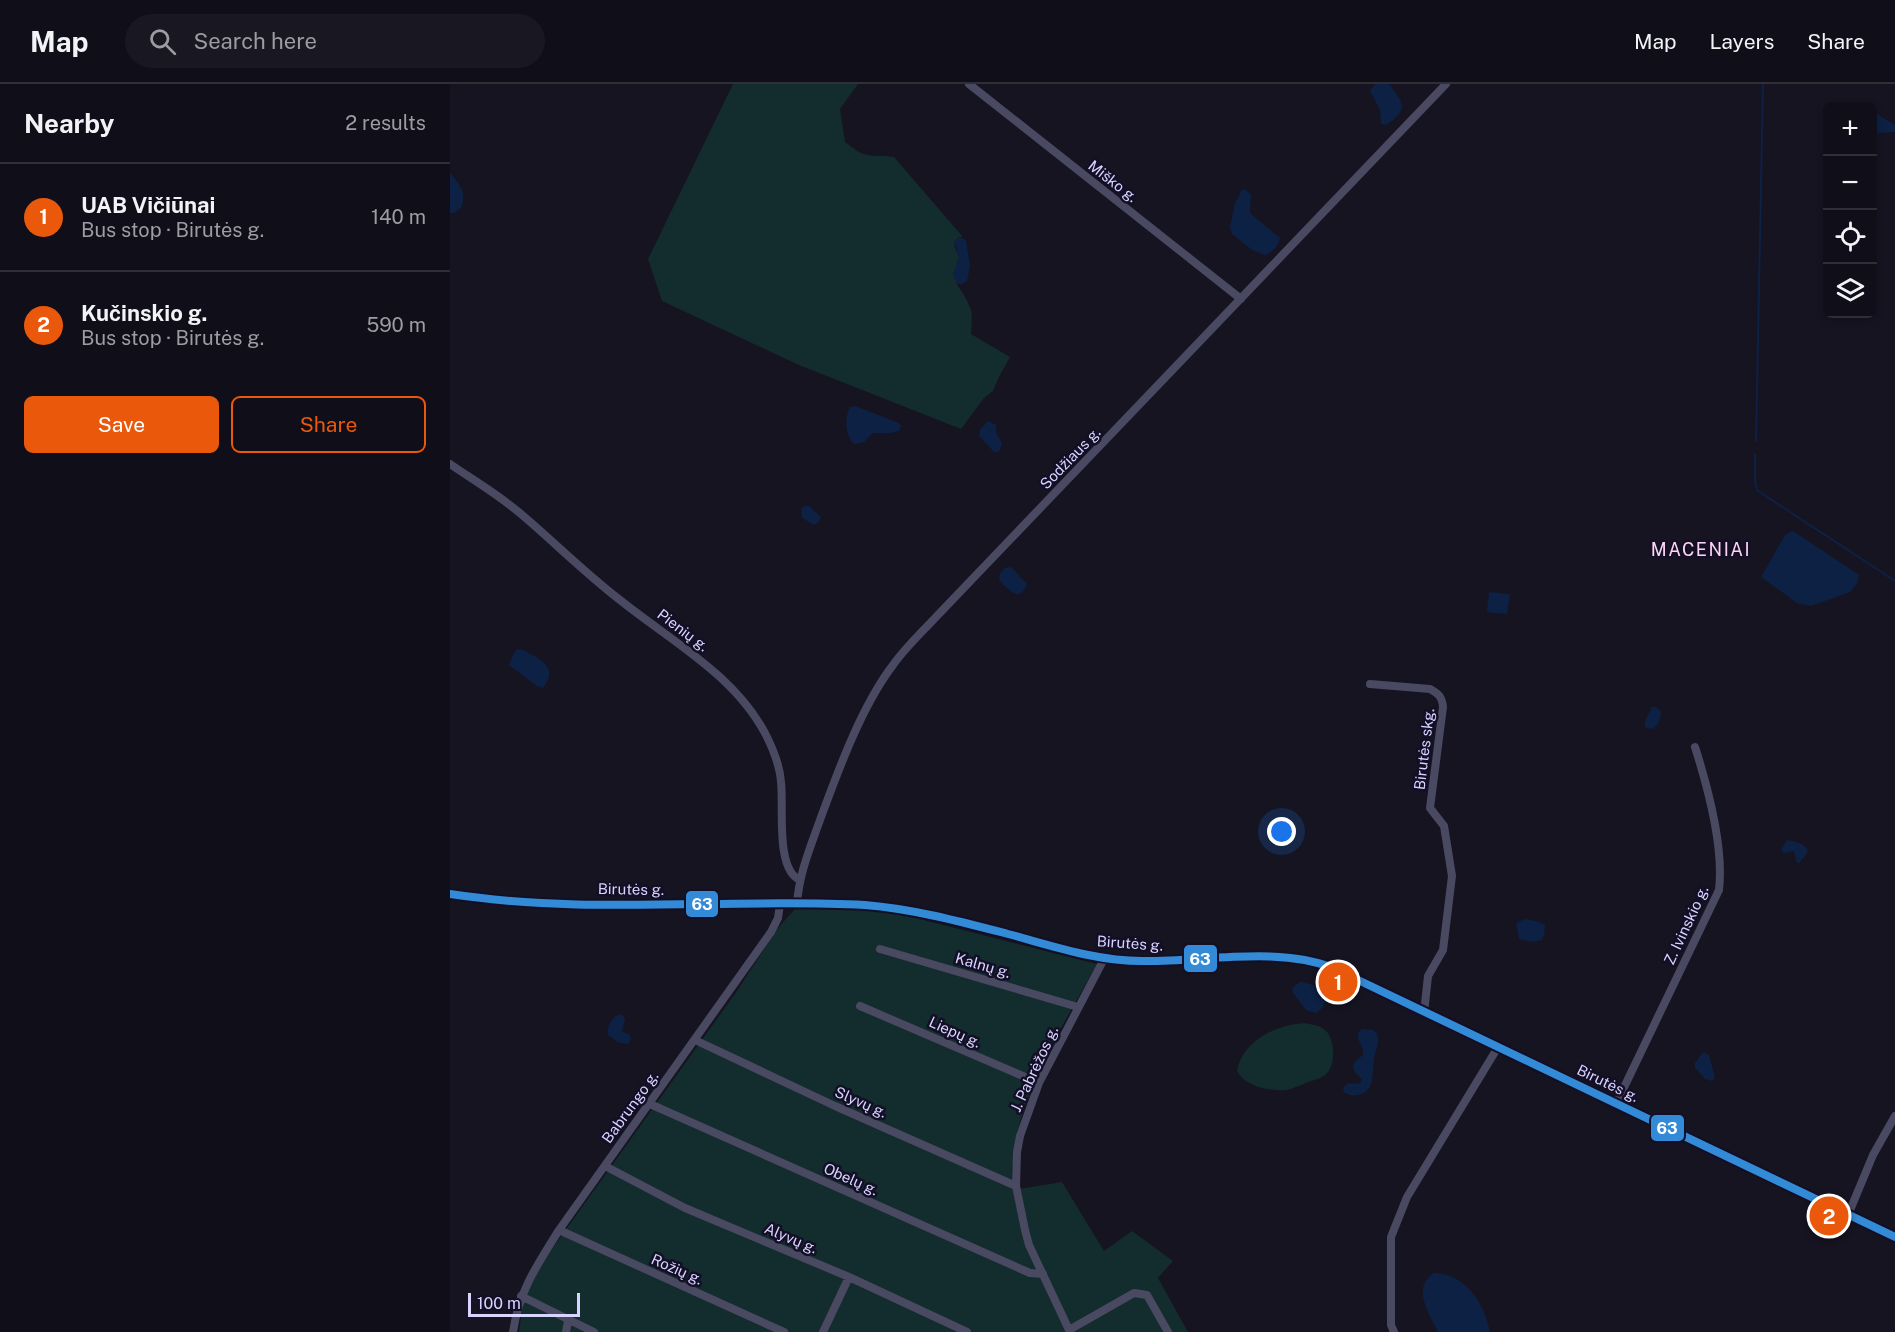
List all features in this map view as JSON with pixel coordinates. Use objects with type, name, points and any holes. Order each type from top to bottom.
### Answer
[{"type":"main road","name":"Birutės g.","points":[[450,894],[561,903],[865,905],[912,911],[1104,959],[1143,961],[1295,957],[1333,968],[1895,1237]]},
{"type":"street","name":"Miško g.","points":[[969,84],[1241,299]]},
{"type":"street","name":"Sodžiaus g.","points":[[797,904],[800,880],[831,789],[846,752],[877,689],[893,665],[936,617],[1446,84]]},
{"type":"street","name":"Pienių g.","points":[[450,464],[519,512],[619,600],[704,663],[736,692],[764,732],[774,752],[782,781],[782,833],[785,858],[792,875],[800,880]]},
{"type":"street","name":"Birutės skg.","points":[[1370,684],[1430,689],[1442,699],[1443,707],[1430,808],[1444,826],[1452,876],[1443,950],[1428,976],[1424,1013]]},
{"type":"street","name":"Z. Ivinskio g.","points":[[1616,1104],[1719,890],[1720,871],[1714,820],[1695,747]]},
{"type":"street","name":"Babrungo g.","points":[[513,1332],[521,1296],[531,1274],[771,932],[778,918],[780,904]]},
{"type":"street","name":"Kalnų g.","points":[[880,949],[1078,1007]]},
{"type":"street","name":"J. Pabrėžos g.","points":[[1070,1331],[1042,1274],[1024,1230],[1016,1186],[1017,1152],[1020,1136],[1039,1083],[1104,959]]},
{"type":"street","name":"Liepų g.","points":[[860,1006],[1039,1083]]},
{"type":"street","name":"Slyvų g.","points":[[695,1040],[835,1106],[1016,1186]]},
{"type":"street","points":[[1394,1332],[1391,1325],[1391,1237],[1407,1197],[1498,1047]]},
{"type":"street","name":"Obelų g.","points":[[650,1104],[1030,1273],[1042,1274]]},
{"type":"street","points":[[1848,1215],[1873,1155],[1895,1116]]},
{"type":"street","name":"Alyvų g.","points":[[605,1166],[685,1208],[849,1277],[967,1332]]},
{"type":"street","name":"Rožių g.","points":[[560,1230],[784,1332]]},
{"type":"street","points":[[823,1332],[849,1277]]},
{"type":"street","points":[[1070,1331],[1134,1293],[1148,1295],[1168,1332]]},
{"type":"street","points":[[521,1296],[594,1332]]},
{"type":"street","points":[[566,1332],[568,1321]]},
{"type":"green space","points":[[733,84],[858,84],[840,109],[845,142],[865,154],[894,157],[963,237],[959,237],[954,245],[959,257],[955,275],[971,310],[971,334],[1010,357],[993,391],[984,398],[961,429],[799,365],[662,301],[648,259]]},
{"type":"green space","points":[[795,909],[858,909],[904,915],[1097,964],[1052,1044],[1027,1101],[1018,1130],[1013,1160],[1013,1190],[1062,1182],[1104,1251],[1132,1231],[1173,1261],[1158,1278],[1188,1332],[519,1332],[523,1302],[549,1253],[737,991],[777,929]]},
{"type":"green space","points":[[1305,1023],[1322,1028],[1330,1036],[1333,1060],[1325,1075],[1291,1089],[1279,1090],[1258,1087],[1246,1081],[1237,1071],[1246,1051],[1262,1036],[1283,1027]]},
{"type":"water","points":[[1375,84],[1389,84],[1401,101],[1399,115],[1386,125],[1381,124],[1380,110],[1370,91]]},
{"type":"water","points":[[1877,114],[1895,125],[1895,132],[1877,133]]},
{"type":"water","points":[[450,173],[463,193],[461,208],[454,213],[450,213]]},
{"type":"water","points":[[1242,190],[1246,190],[1251,195],[1250,213],[1280,238],[1275,248],[1265,255],[1252,250],[1232,234],[1230,227],[1235,203]]},
{"type":"water","points":[[959,237],[966,240],[970,266],[967,281],[962,284],[958,284],[953,275],[959,257],[954,241]]},
{"type":"water","points":[[855,406],[899,423],[901,426],[899,431],[873,433],[864,442],[854,444],[847,431],[846,421],[850,407]]},
{"type":"water","points":[[988,421],[996,425],[996,432],[1002,443],[999,452],[994,452],[979,436],[980,430]]},
{"type":"water","points":[[809,506],[821,517],[818,523],[814,525],[802,518],[801,509]]},
{"type":"water","points":[[1793,531],[1859,575],[1857,583],[1850,592],[1811,606],[1797,603],[1761,577],[1785,535]]},
{"type":"water","points":[[1011,567],[1027,584],[1021,593],[1014,593],[999,580],[1005,568]]},
{"type":"water","points":[[1489,592],[1510,594],[1507,614],[1487,612]]},
{"type":"water","points":[[518,649],[536,657],[549,670],[549,678],[543,688],[509,665]]},
{"type":"water","points":[[1652,707],[1656,707],[1661,712],[1659,722],[1651,729],[1645,727],[1645,721]]},
{"type":"water","points":[[1787,840],[1800,843],[1807,849],[1808,852],[1799,863],[1797,863],[1794,851],[1785,853],[1781,850]]},
{"type":"water","points":[[1525,919],[1545,925],[1542,940],[1533,942],[1519,939],[1516,923]]},
{"type":"water","points":[[1300,982],[1308,983],[1323,993],[1326,1001],[1316,1013],[1306,1010],[1293,993],[1292,988]]},
{"type":"water","points":[[619,1015],[623,1015],[625,1019],[622,1031],[630,1035],[631,1039],[628,1044],[617,1042],[608,1035],[610,1023]]},
{"type":"water","points":[[1362,1029],[1373,1030],[1378,1037],[1373,1075],[1368,1090],[1358,1095],[1349,1095],[1344,1092],[1343,1088],[1348,1083],[1359,1084],[1362,1079],[1353,1067],[1355,1061],[1363,1055],[1358,1036]]},
{"type":"water","points":[[1703,1052],[1709,1055],[1715,1078],[1712,1081],[1705,1079],[1695,1068],[1695,1063]]},
{"type":"water","points":[[1434,1273],[1455,1278],[1472,1292],[1484,1311],[1490,1332],[1438,1332],[1427,1309],[1423,1293],[1427,1279]]},
{"type":"waterway","points":[[1756,441],[1763,84]]},
{"type":"waterway","points":[[1755,454],[1755,483],[1758,491],[1895,581]]},
{"type":"transit line","name":"63","points":[[450,894],[553,904],[813,903],[865,905],[938,916],[1075,952],[1108,958],[1165,961],[1264,956],[1311,961],[1333,968],[1895,1237]]},
{"type":"place","name":"UAB Vičiūnai","points":[[1338,982]]},
{"type":"place","name":"Kučinskio g.","points":[[1829,1216]]},
{"type":"district","name":"MACENIAI","points":[[1701,549]]}]
